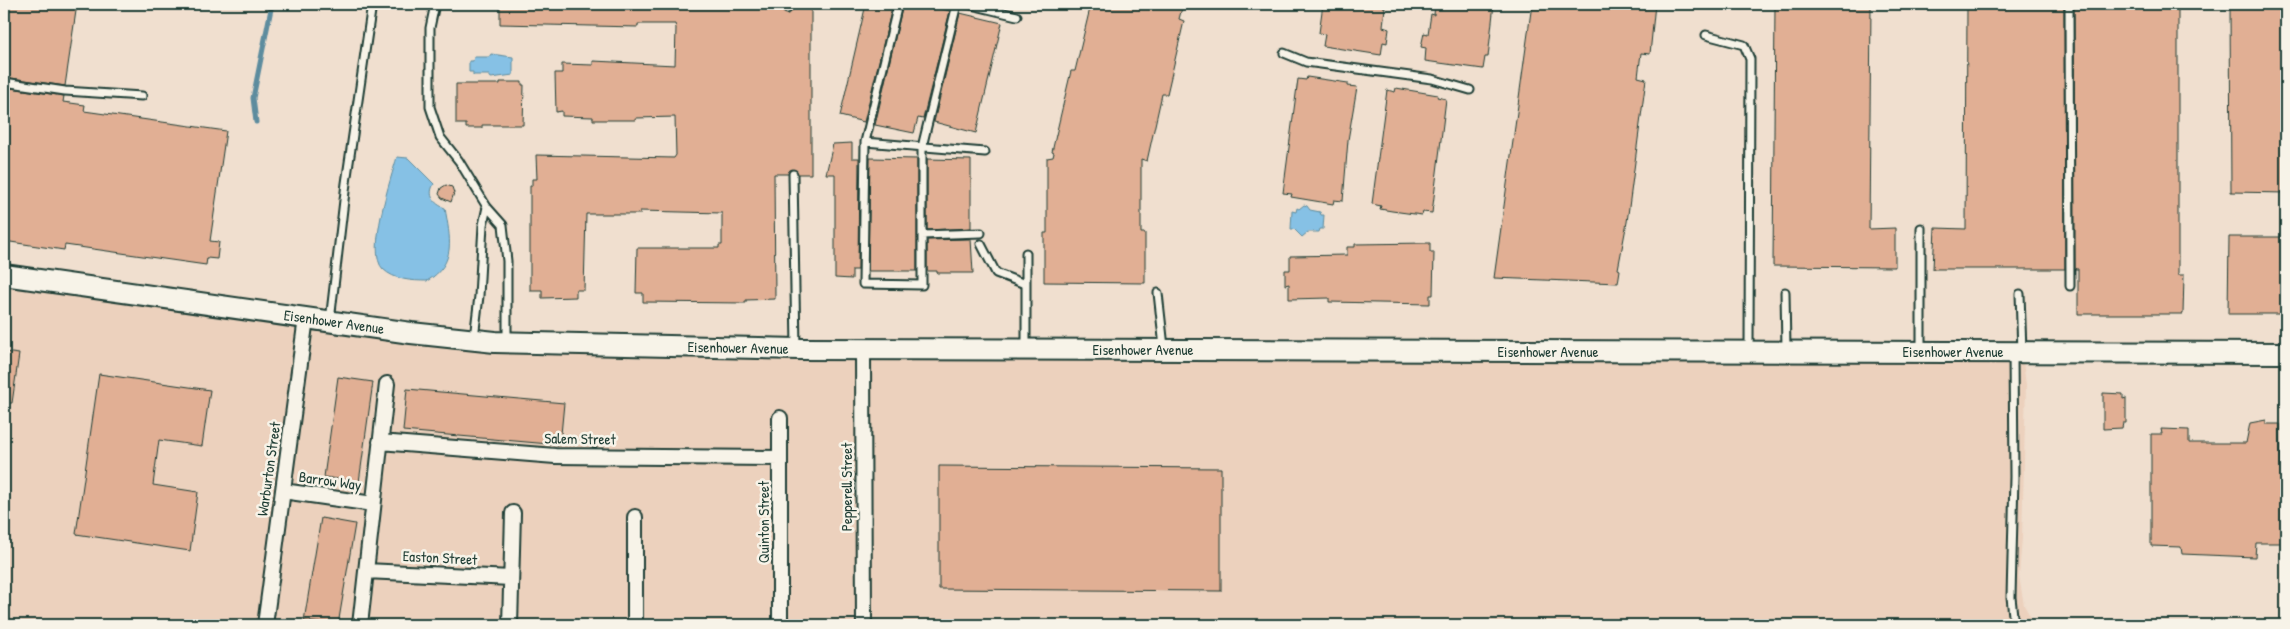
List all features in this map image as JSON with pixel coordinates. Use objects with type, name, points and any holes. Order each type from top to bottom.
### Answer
[{"type":"main road","name":"Eisenhower Avenue","points":[[4,275],[306,318],[474,340],[507,342],[796,349],[2286,353]]},
{"type":"street","name":"Warburton Street","points":[[265,625],[306,318]]},
{"type":"street","name":"Pepperell Street","points":[[863,349],[864,625]]},
{"type":"street","points":[[360,625],[387,384]]},
{"type":"street","name":"Quinton Street","points":[[780,418],[780,625]]},
{"type":"street","name":"Salem Street","points":[[380,442],[555,456],[780,458]]},
{"type":"street","name":"Barrow Way","points":[[283,491],[373,504]]},
{"type":"street","points":[[510,625],[513,513]]},
{"type":"street","points":[[635,517],[635,625]]},
{"type":"street","name":"Easton Street","points":[[366,571],[511,578]]},
{"type":"lane","points":[[330,321],[346,183],[372,4]]},
{"type":"lane","points":[[435,4],[430,28],[430,106],[440,137],[459,161],[488,207],[503,225],[507,261],[507,342]]},
{"type":"lane","points":[[898,4],[865,142],[863,284],[922,285],[922,147],[957,4]]},
{"type":"lane","points":[[967,4],[1017,16]]},
{"type":"lane","points":[[2068,4],[2070,286]]},
{"type":"lane","points":[[1706,35],[1744,45],[1750,59],[1749,352]]},
{"type":"lane","points":[[1284,53],[1306,62],[1432,80],[1470,90]]},
{"type":"lane","points":[[4,82],[65,90],[142,96]]},
{"type":"lane","points":[[865,142],[986,152]]},
{"type":"lane","points":[[793,174],[796,349]]},
{"type":"lane","points":[[474,340],[479,296],[483,225],[488,207]]},
{"type":"lane","points":[[1921,228],[1921,352]]},
{"type":"lane","points":[[922,235],[981,233]]},
{"type":"lane","points":[[981,244],[996,274],[1025,284]]},
{"type":"lane","points":[[1026,253],[1026,350]]},
{"type":"lane","points":[[1785,292],[1786,352]]},
{"type":"lane","points":[[1158,293],[1164,350]]},
{"type":"lane","points":[[2014,625],[2011,597],[2020,294]]},
{"type":"shaded area","points":[[4,275],[507,342],[2022,353],[2026,385],[2022,538],[2019,576],[2024,605],[2035,625],[4,625]]},
{"type":"water","points":[[491,54],[513,57],[513,75],[491,78],[489,75],[473,75],[473,72],[469,72],[469,61],[473,61],[474,57],[489,57]]},
{"type":"water","points":[[397,157],[408,158],[434,184],[431,192],[433,199],[445,208],[449,230],[447,258],[437,274],[427,281],[409,280],[392,276],[383,269],[378,260],[378,232],[381,215]]},
{"type":"water","points":[[1304,205],[1310,210],[1324,215],[1323,229],[1320,229],[1319,232],[1308,232],[1302,237],[1294,229],[1291,229],[1292,211],[1296,212],[1297,208],[1299,209]]},
{"type":"building","points":[[4,4],[77,4],[65,86],[4,77]]},
{"type":"building","points":[[500,4],[732,4],[732,8],[781,9],[787,14],[794,9],[794,4],[811,4],[811,174],[798,174],[793,169],[788,174],[774,174],[775,299],[746,300],[746,303],[643,302],[643,293],[636,293],[637,248],[719,248],[719,245],[722,245],[722,213],[640,211],[640,214],[586,214],[584,290],[576,290],[576,297],[542,298],[542,290],[530,290],[530,186],[532,186],[532,179],[537,179],[536,155],[674,158],[676,155],[675,117],[636,118],[636,120],[593,120],[593,117],[562,116],[562,111],[556,112],[555,73],[562,73],[562,64],[593,65],[593,61],[675,65],[676,28],[675,24],[638,24],[638,27],[500,24]]},
{"type":"building","points":[[866,4],[893,4],[864,122],[840,116]]},
{"type":"building","points":[[903,4],[923,4],[950,11],[923,119],[918,118],[914,133],[875,125]]},
{"type":"building","points":[[1091,4],[1183,4],[1179,19],[1184,21],[1167,94],[1162,94],[1147,161],[1141,159],[1141,233],[1145,233],[1145,283],[1044,282],[1044,233],[1047,233],[1047,158],[1053,157],[1054,153],[1052,152],[1071,71],[1075,71]]},
{"type":"building","points":[[1323,4],[1383,4],[1383,7],[1385,7],[1383,27],[1389,29],[1387,43],[1383,42],[1381,55],[1323,46],[1325,34],[1319,33]]},
{"type":"building","points":[[1435,4],[1494,4],[1488,57],[1485,57],[1483,69],[1425,61],[1426,48],[1421,47],[1424,33],[1428,34],[1431,14],[1434,15]]},
{"type":"building","points":[[1532,4],[1655,4],[1650,54],[1641,53],[1638,77],[1646,79],[1627,222],[1618,269],[1620,270],[1618,283],[1494,278]]},
{"type":"building","points":[[1775,4],[1871,4],[1869,229],[1895,228],[1895,267],[1773,266]]},
{"type":"building","points":[[1967,4],[2064,4],[2065,269],[1933,269],[1935,228],[1966,229]]},
{"type":"building","points":[[2074,4],[2178,4],[2178,275],[2184,275],[2183,314],[2078,314],[2078,269],[2075,269]]},
{"type":"building","points":[[2230,4],[2286,4],[2286,193],[2231,192]]},
{"type":"building","points":[[960,13],[1002,23],[976,133],[934,122]]},
{"type":"building","points":[[1307,77],[1348,83],[1348,86],[1357,87],[1348,140],[1343,201],[1334,200],[1333,204],[1291,197],[1292,194],[1283,193],[1298,79],[1306,80]]},
{"type":"building","points":[[500,82],[522,82],[522,85],[524,85],[523,125],[482,125],[482,128],[466,128],[466,124],[456,124],[456,84],[500,84]]},
{"type":"building","points":[[4,87],[64,96],[63,102],[85,105],[84,111],[226,131],[210,241],[219,242],[217,259],[207,258],[206,265],[65,245],[64,250],[4,241]]},
{"type":"building","points":[[1396,88],[1438,95],[1437,97],[1446,99],[1432,213],[1423,212],[1422,215],[1392,211],[1380,209],[1381,206],[1372,204],[1387,90],[1395,92]]},
{"type":"building","points":[[852,143],[852,158],[859,158],[858,270],[852,270],[852,279],[835,278],[835,174],[826,174],[833,144]]},
{"type":"building","points":[[870,158],[917,159],[917,271],[868,271]]},
{"type":"building","points":[[927,159],[971,160],[971,228],[927,230]]},
{"type":"building","points":[[446,185],[452,187],[454,193],[451,202],[442,198],[439,194],[441,188]]},
{"type":"building","points":[[2229,237],[2286,237],[2286,314],[2228,314]]},
{"type":"building","points":[[971,239],[973,273],[937,273],[937,271],[927,271],[927,240]]},
{"type":"building","points":[[1430,243],[1430,252],[1434,252],[1433,295],[1430,295],[1430,304],[1329,302],[1329,298],[1289,299],[1289,284],[1285,285],[1285,270],[1290,270],[1290,256],[1347,255],[1347,247],[1355,247],[1355,244]]},
{"type":"building","points":[[4,352],[19,354],[12,403],[4,403]]},
{"type":"building","points":[[99,374],[210,390],[202,446],[159,440],[153,485],[198,492],[190,551],[76,534]]},
{"type":"building","points":[[338,377],[373,382],[359,482],[324,477]]},
{"type":"building","points":[[407,389],[564,403],[560,445],[403,431]]},
{"type":"building","points":[[2103,393],[2123,394],[2123,399],[2126,398],[2126,423],[2123,423],[2122,428],[2103,429]]},
{"type":"building","points":[[2266,420],[2266,424],[2280,424],[2282,543],[2256,543],[2255,557],[2182,554],[2181,547],[2151,546],[2151,434],[2162,434],[2161,429],[2189,430],[2189,443],[2246,443],[2250,423]]},
{"type":"building","points":[[939,466],[1221,468],[1221,591],[939,589]]},
{"type":"building","points":[[321,518],[355,524],[338,625],[304,621]]},
{"type":"waterway","points":[[256,122],[253,98],[272,4]]}]
